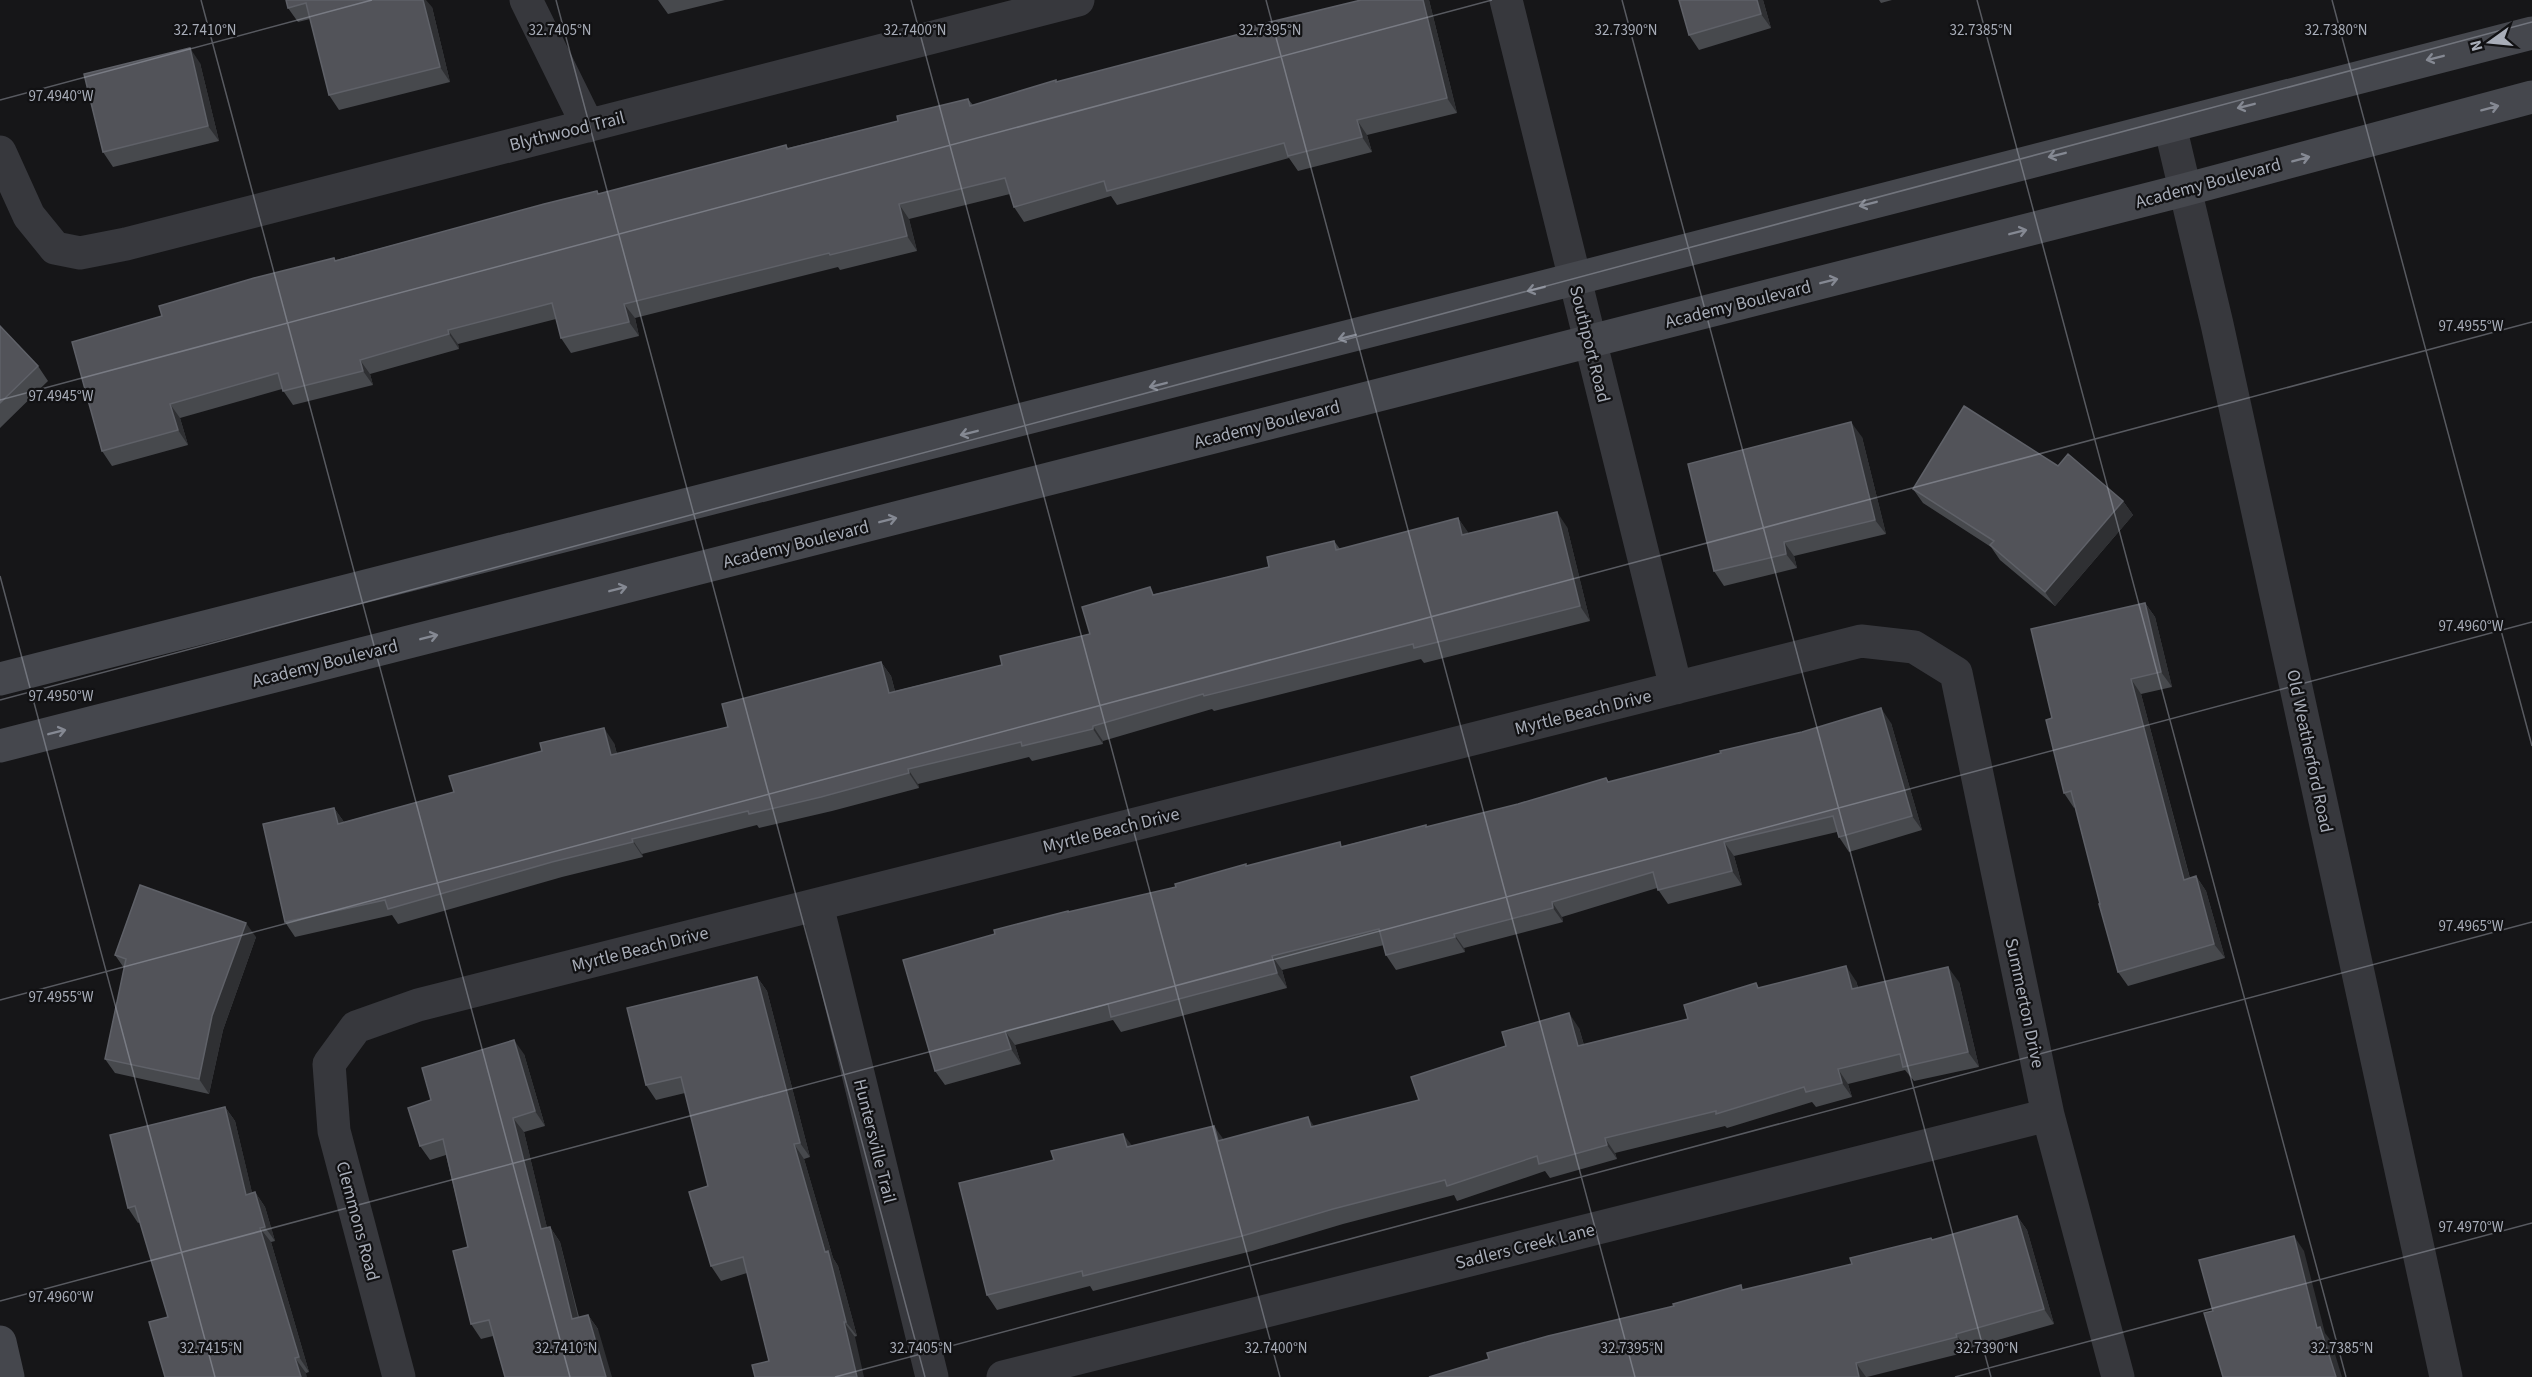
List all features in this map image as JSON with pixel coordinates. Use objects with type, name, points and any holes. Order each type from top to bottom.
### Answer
[{"type":"main road","points":[[0,679],[2532,33]]},
{"type":"main road","name":"Academy Boulevard","points":[[0,746],[2184,190],[2532,97]]},
{"type":"main road","points":[[0,1342],[8,1377]]},
{"type":"street","points":[[526,0],[588,126]]},
{"type":"street","name":"Blythwood Trail","points":[[0,152],[29,216],[55,248],[80,253],[126,244],[1078,0]]},
{"type":"street","name":"Southport Road","points":[[1506,0],[1676,688]]},
{"type":"street","name":"Old Weatherford Road","points":[[2170,126],[2217,324],[2446,1377]]},
{"type":"street","name":"Myrtle Beach Drive","points":[[329,1064],[356,1027],[418,1005],[1861,641],[1914,647]]},
{"type":"street","name":"Summerton Drive","points":[[1914,647],[1956,673],[2048,1114],[2118,1377]]},
{"type":"street","name":"Huntersville Trail","points":[[817,904],[932,1377]]},
{"type":"street","name":"Clemmons Road","points":[[329,1064],[334,1131],[399,1377]]},
{"type":"street","name":"Sadlers Creek Lane","points":[[1003,1377],[2048,1114]]},
{"type":"building","points":[[286,0],[423,0],[440,67],[329,95],[306,3],[288,8]]},
{"type":"building","points":[[1361,0],[1423,0],[1447,98],[1357,120],[1362,137],[1288,156],[1284,143],[1107,191],[1104,181],[1014,207],[1005,178],[899,204],[907,236],[624,304],[629,322],[561,338],[552,303],[448,330],[449,334],[360,360],[363,371],[283,391],[278,373],[170,404],[178,430],[102,451],[72,342],[162,316],[159,306],[254,278],[334,258],[335,261],[544,204],[597,191],[598,194],[786,145],[787,149],[898,121],[897,116],[968,99],[970,106],[1056,80],[1056,82],[1255,30],[1254,26]]},
{"type":"building","points":[[1679,0],[1757,0],[1761,14],[1689,35]]},
{"type":"building","points":[[190,48],[208,126],[103,152],[84,74]]},
{"type":"building","points":[[0,326],[38,366],[0,403]]},
{"type":"building","points":[[1964,406],[2058,466],[2068,454],[2123,501],[2045,592],[1990,545],[1994,541],[1913,489]]},
{"type":"building","points":[[1851,422],[1875,520],[1784,542],[1786,554],[1714,571],[1688,464]]},
{"type":"building","points":[[1557,512],[1580,606],[1414,648],[1413,644],[1204,696],[1203,694],[1093,726],[1093,729],[1022,746],[1021,742],[908,769],[909,773],[821,797],[749,814],[748,811],[632,839],[633,842],[552,862],[388,909],[385,900],[285,922],[263,824],[334,808],[338,824],[454,792],[449,776],[542,751],[540,743],[604,728],[611,755],[728,727],[722,704],[881,662],[889,693],[1002,665],[1000,656],[1090,634],[1082,607],[1150,587],[1153,595],[1269,567],[1267,557],[1334,541],[1336,550],[1458,518],[1462,535]]},
{"type":"building","points":[[2145,603],[2161,672],[2131,679],[2184,880],[2196,876],[2214,944],[2118,972],[2071,791],[2064,793],[2046,720],[2052,718],[2031,629]]},
{"type":"building","points":[[1881,708],[1912,816],[1839,837],[1833,816],[1724,842],[1732,871],[1658,890],[1653,872],[1552,902],[1553,908],[1386,955],[1379,929],[1272,956],[1277,973],[1111,1017],[1108,1004],[1005,1031],[1011,1049],[935,1071],[903,960],[995,934],[994,930],[1176,887],[1175,884],[1246,864],[1246,866],[1340,842],[1341,847],[1426,825],[1426,827],[1518,804],[1606,778],[1608,782],[1721,753],[1720,751],[1802,732]]},
{"type":"building","points":[[140,885],[246,923],[212,1016],[199,1079],[105,1059],[126,959],[115,955]]},
{"type":"building","points":[[1846,966],[1852,989],[1948,967],[1968,1052],[1903,1067],[1900,1054],[1838,1069],[1842,1083],[1806,1092],[1804,1087],[1716,1114],[1716,1111],[1605,1138],[1607,1145],[1539,1164],[1537,1156],[1447,1186],[1445,1180],[1333,1209],[1242,1236],[1083,1276],[1082,1271],[987,1295],[959,1183],[1054,1160],[1051,1151],[1123,1134],[1127,1147],[1214,1126],[1218,1141],[1308,1117],[1311,1127],[1419,1100],[1411,1077],[1506,1046],[1502,1032],[1569,1013],[1578,1046],[1688,1019],[1684,1005],[1756,983],[1758,988]]},
{"type":"building","points":[[757,977],[800,1143],[794,1144],[825,1252],[828,1251],[857,1377],[755,1377],[752,1365],[769,1361],[743,1257],[711,1266],[689,1192],[708,1186],[681,1077],[646,1085],[627,1008]]},
{"type":"building","points":[[514,1040],[535,1111],[513,1118],[541,1229],[550,1227],[572,1319],[588,1315],[606,1377],[505,1377],[489,1320],[471,1324],[453,1251],[468,1247],[443,1139],[420,1146],[408,1108],[431,1100],[422,1068]]},
{"type":"building","points":[[225,1107],[246,1195],[255,1192],[265,1227],[260,1228],[299,1357],[295,1358],[301,1377],[165,1377],[149,1322],[168,1317],[135,1206],[128,1208],[110,1135]]},
{"type":"building","points":[[2017,1216],[2044,1309],[1956,1334],[1957,1337],[1856,1363],[1859,1377],[1429,1377],[1489,1359],[1487,1353],[1548,1336],[1674,1306],[1673,1304],[1741,1285],[1742,1290],[1852,1264],[1850,1258],[1931,1238],[1932,1240]]},
{"type":"building","points":[[2294,1236],[2317,1328],[2320,1327],[2336,1377],[2223,1377],[2204,1313],[2213,1311],[2199,1260]]}]
